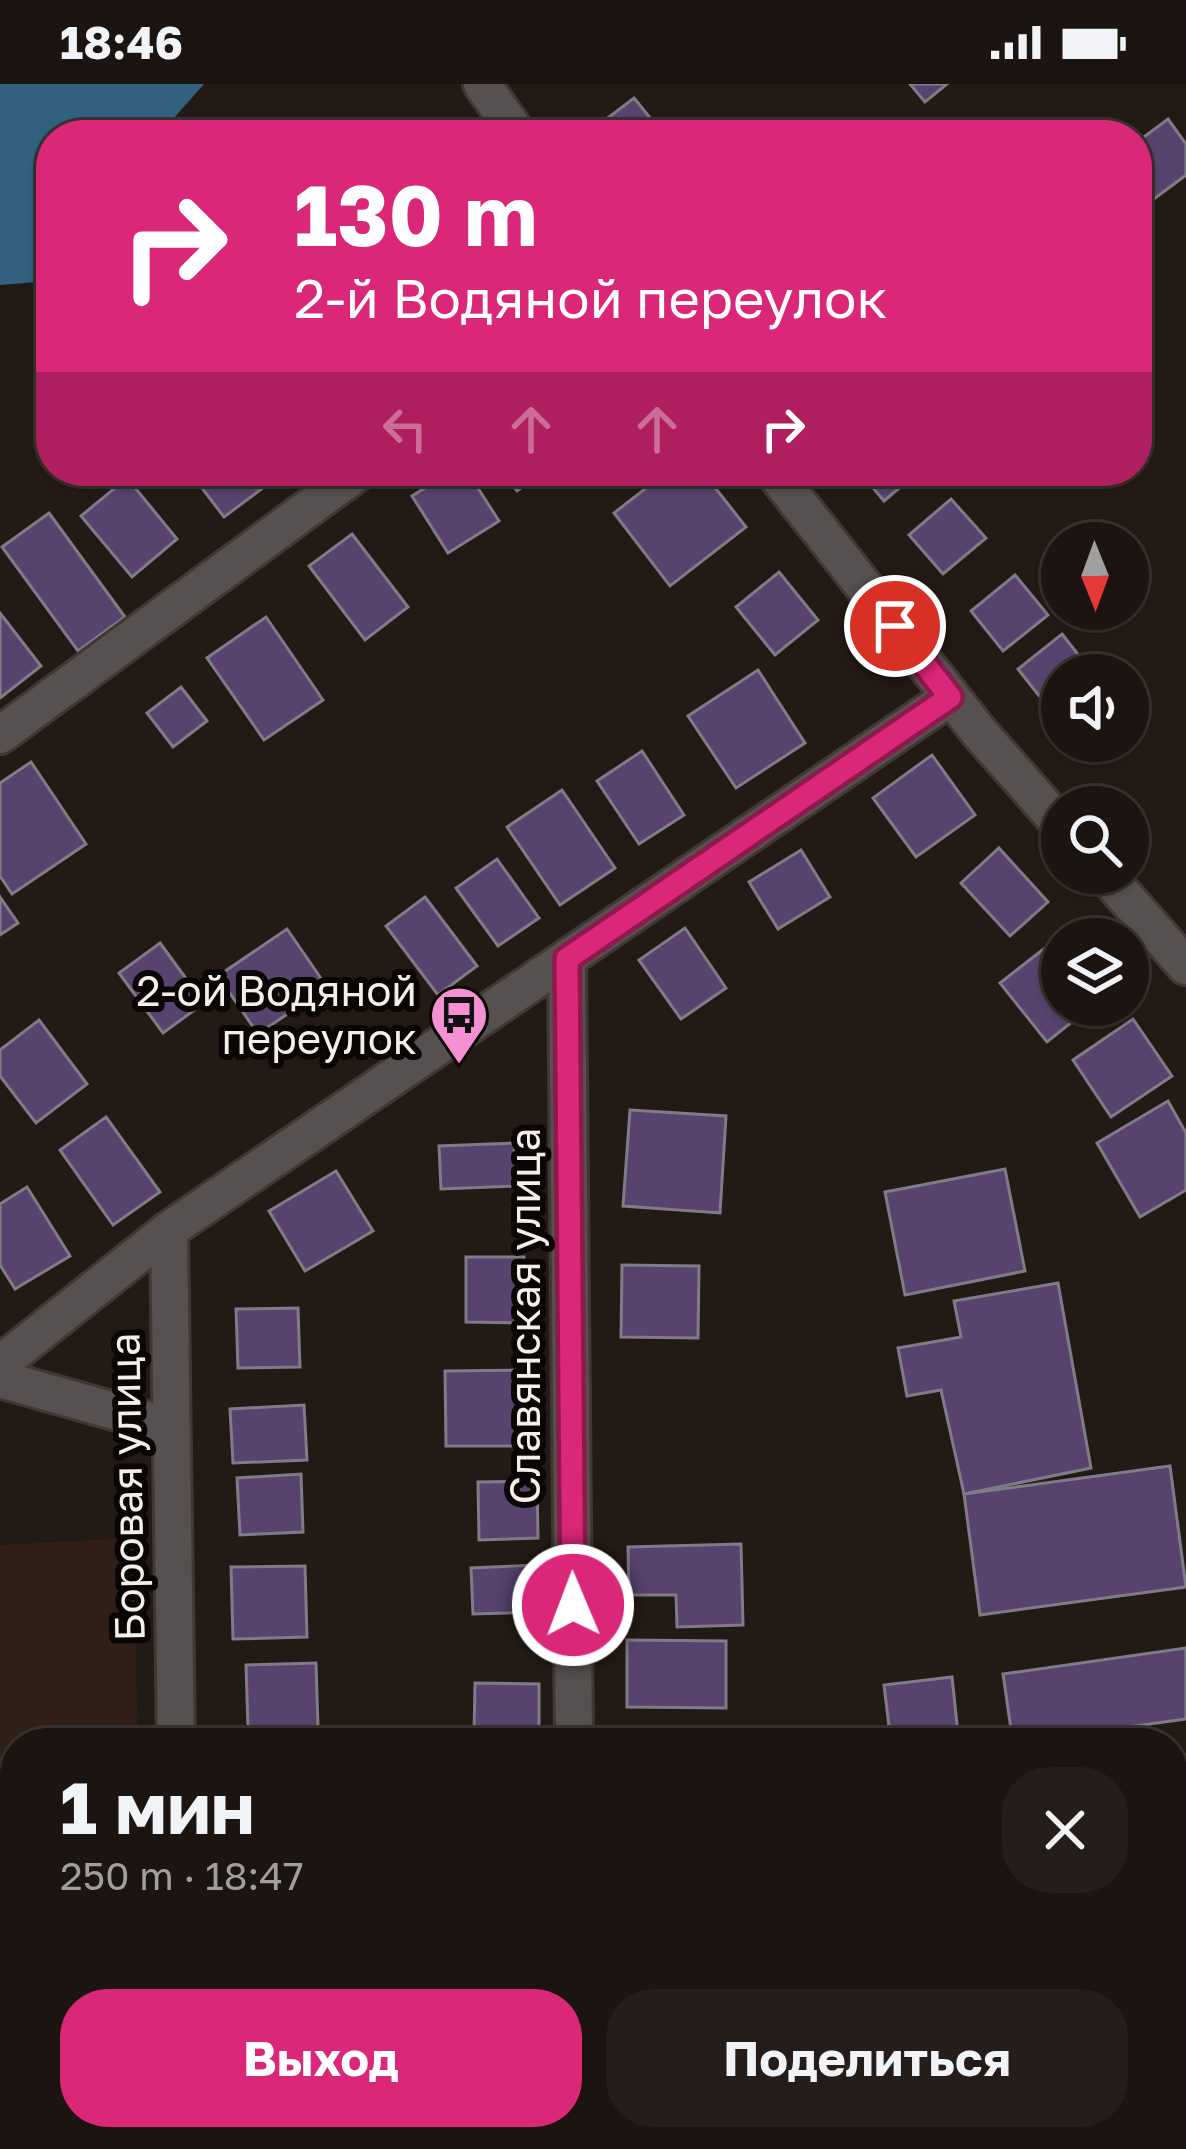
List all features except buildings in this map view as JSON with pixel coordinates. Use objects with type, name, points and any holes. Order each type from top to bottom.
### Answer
[{"type":"street","points":[[482,84],[507,120]]},
{"type":"street","points":[[0,735],[339,486]]},
{"type":"street","points":[[784,486],[950,697],[1041,802]]},
{"type":"street","points":[[0,1364],[169,1230],[950,697]]},
{"type":"street","points":[[1123,894],[1186,966]]},
{"type":"street","name":"Славянская улица","points":[[567,959],[574,1728]]},
{"type":"street","name":"Боровая улица","points":[[169,1230],[176,1728]]},
{"type":"street","points":[[0,1379],[172,1427]]},
{"type":"shaded area","points":[[133,1538],[138,1728],[0,1728],[0,1545]]},
{"type":"water","points":[[0,84],[204,84],[172,120],[36,120],[36,282],[0,285]]},
{"type":"place","name":"2-ой Водяной переулок","points":[[459,1066]]},
{"type":"route","points":[[573,1605],[567,959],[950,697],[895,626]]}]
